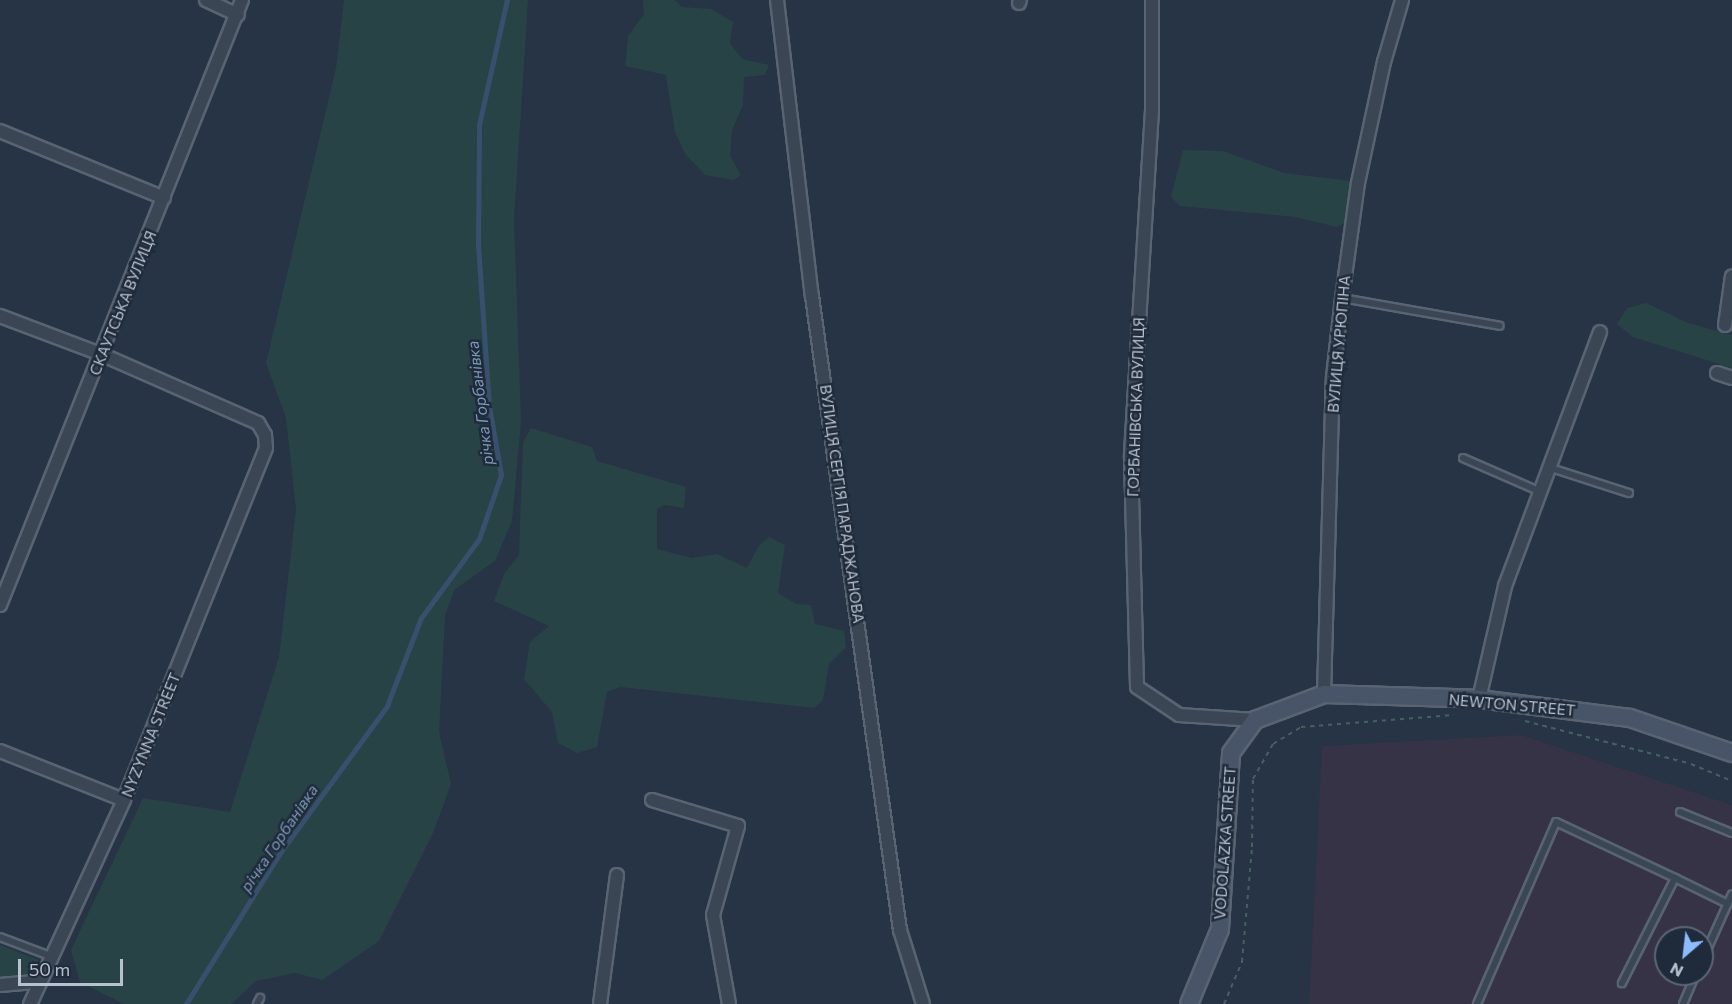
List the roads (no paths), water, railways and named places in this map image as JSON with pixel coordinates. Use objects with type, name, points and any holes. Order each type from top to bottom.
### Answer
[{"type":"street","points":[[206,0],[238,15]]},
{"type":"street","name":"СКАУТСЬКА ВУЛИЦЯ","points":[[0,605],[103,354],[242,0]]},
{"type":"street","name":"ВУЛИЦЯ СЕРГІЯ ПАРАДЖАНОВА","points":[[777,0],[812,296],[900,930],[923,1004]]},
{"type":"street","name":"ГОРБАНІВСЬКА ВУЛИЦЯ","points":[[1152,0],[1152,110],[1131,457],[1137,687],[1179,715],[1255,720]]},
{"type":"street","name":"ВУЛИЦЯ УРЮПІНА","points":[[1324,694],[1334,377],[1342,298],[1358,183],[1384,62],[1402,0]]},
{"type":"street","points":[[0,131],[164,198]]},
{"type":"street","points":[[1725,326],[1732,276]]},
{"type":"street","points":[[0,316],[103,354]]},
{"type":"street","points":[[1479,699],[1505,586],[1600,332]]},
{"type":"street","name":"NYZYNNA STREET","points":[[30,1004],[38,982],[124,800],[263,463],[265,435],[258,423],[103,354]]},
{"type":"street","points":[[1717,373],[1732,378]]},
{"type":"street","name":"NEWTON STREET","points":[[1255,720],[1324,694],[1479,699],[1630,718],[1732,753]]},
{"type":"street","name":"VODOLAZKA STREET","points":[[1189,1004],[1220,928],[1231,753],[1255,720]]},
{"type":"street","points":[[0,751],[124,800]]},
{"type":"street","points":[[652,800],[738,826],[713,915],[729,1004]]},
{"type":"street","points":[[600,1004],[617,875]]},
{"type":"street","points":[[0,985],[38,982]]},
{"type":"lane","points":[[1342,298],[1500,326]]},
{"type":"lane","points":[[1463,458],[1541,492]]},
{"type":"lane","points":[[1551,468],[1629,493]]},
{"type":"lane","points":[[1680,812],[1732,833]]},
{"type":"lane","points":[[1477,1004],[1557,822],[1728,904]]},
{"type":"lane","points":[[1622,983],[1675,878]]},
{"type":"lane","points":[[1714,935],[1732,894]]},
{"type":"lane","points":[[0,937],[50,956]]},
{"type":"lane","points":[[1683,1004],[1691,986]]},
{"type":"waterway","name":"річка Горбанівка","points":[[186,1004],[280,853],[387,706],[421,618],[479,539],[501,475],[489,406],[478,246],[479,125],[507,0]]}]
